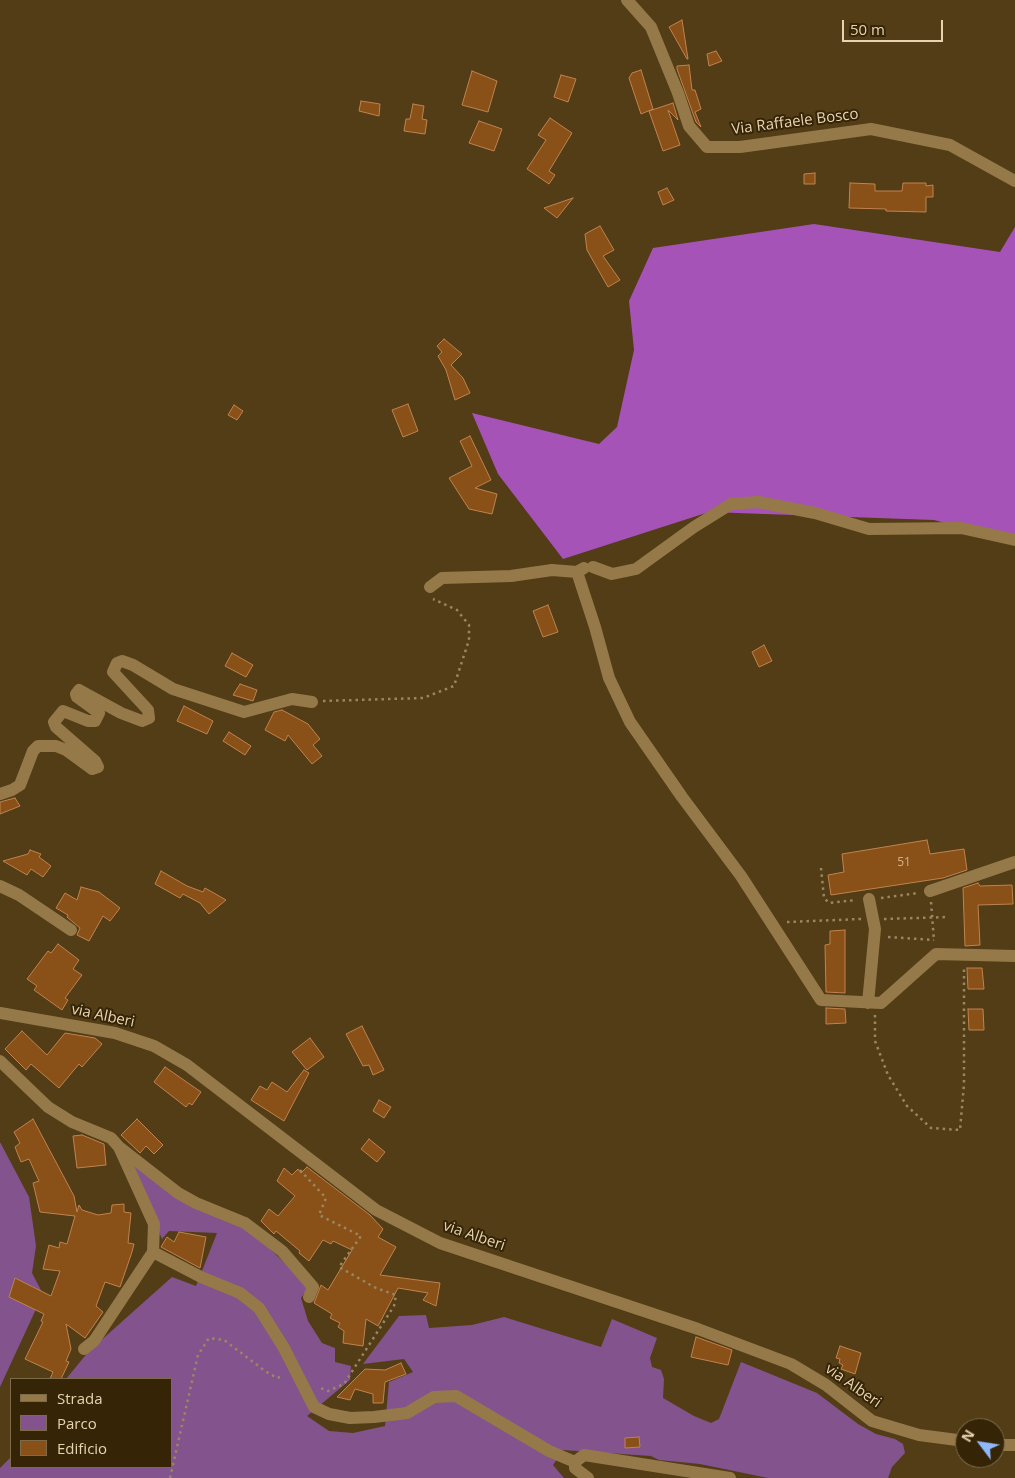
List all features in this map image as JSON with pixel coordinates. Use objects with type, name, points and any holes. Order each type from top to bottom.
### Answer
[{"type":"street","name":"Via Raffaele Bosco","points":[[627,0],[651,27],[678,92],[689,126],[707,146],[740,147],[871,129],[950,144],[1015,181]]},
{"type":"street","points":[[430,587],[442,578],[511,576],[552,570],[586,569],[612,574],[636,569],[694,527],[731,504],[758,502],[815,514],[869,530],[961,528],[1015,540]]},
{"type":"street","points":[[586,569],[595,627],[608,678],[630,722],[682,797],[741,876],[821,1000],[881,1003],[936,954],[1015,956]]},
{"type":"street","points":[[0,794],[20,785],[33,751],[38,746],[56,746],[66,750],[92,769],[98,767],[95,761],[56,727],[54,722],[56,717],[63,711],[88,721],[95,721],[99,713],[77,697],[76,694],[79,690],[121,713],[142,721],[149,718],[148,710],[114,672],[117,663],[122,661],[133,664],[173,689],[244,712],[292,700],[312,702]]},
{"type":"street","points":[[930,891],[1015,862]]},
{"type":"street","points":[[0,886],[19,895],[71,930]]},
{"type":"street","points":[[869,899],[874,919],[871,1003]]},
{"type":"street","name":"via Alberi","points":[[0,1013],[114,1032],[154,1046],[194,1071],[376,1210],[440,1243],[698,1329],[791,1364],[826,1385],[872,1420],[919,1435],[955,1440]]},
{"type":"street","points":[[0,1061],[48,1107],[72,1122],[111,1138],[119,1147],[178,1193],[196,1203],[245,1223],[282,1251],[313,1287],[310,1297]]},
{"type":"street","points":[[84,1349],[94,1341],[153,1252],[154,1224],[119,1147]]},
{"type":"street","points":[[153,1252],[246,1298],[259,1308],[290,1360],[314,1407],[329,1414],[350,1418],[407,1413],[434,1397],[456,1396],[549,1452],[575,1462]]},
{"type":"street","points":[[575,1462],[584,1455],[730,1478]]},
{"type":"street","points":[[575,1462],[575,1468],[588,1478]]},
{"type":"path","points":[[312,702],[423,698],[454,686],[469,640],[469,625],[457,610],[434,600],[430,587]]},
{"type":"path","points":[[933,918],[936,954]]},
{"type":"path","points":[[874,936],[934,940]]},
{"type":"path","points":[[871,1003],[875,1041],[888,1075],[907,1106],[932,1128],[960,1130],[964,1084],[965,955]]},
{"type":"path","points":[[288,1144],[294,1162],[326,1198],[322,1202],[319,1215],[361,1236],[339,1267],[376,1288],[396,1296],[394,1306],[344,1384],[328,1391],[300,1380]]},
{"type":"path","points":[[170,1478],[198,1355],[210,1338],[224,1340],[277,1378],[284,1376],[290,1360]]},
{"type":"green space","points":[[0,1142],[29,1197],[36,1246],[32,1273],[43,1294],[0,1387]]},
{"type":"green space","points":[[127,1157],[243,1226],[309,1286],[301,1298],[308,1321],[322,1343],[335,1348],[335,1362],[351,1366],[350,1380],[307,1416],[329,1431],[353,1433],[385,1426],[389,1382],[413,1372],[404,1359],[363,1364],[399,1316],[426,1315],[429,1328],[472,1325],[504,1317],[601,1347],[612,1319],[657,1338],[650,1358],[652,1367],[661,1370],[664,1379],[663,1398],[694,1416],[711,1423],[719,1419],[741,1362],[817,1393],[858,1424],[876,1434],[895,1439],[903,1444],[905,1453],[892,1467],[888,1478],[768,1478],[700,1464],[659,1460],[651,1456],[563,1450],[553,1465],[564,1478],[0,1478],[0,1468],[10,1458],[10,1468],[172,1468],[172,1378],[67,1378],[89,1351],[172,1277],[196,1286],[217,1233],[169,1231],[162,1239]]},
{"type":"shaded area","points":[[814,224],[1000,252],[1015,227],[1015,542],[934,520],[709,512],[563,559],[498,474],[472,413],[599,444],[617,427],[634,350],[629,301],[653,248]]},
{"type":"building","points":[[682,20],[688,59],[669,27]]},
{"type":"building","points":[[716,51],[722,61],[709,66],[707,54]]},
{"type":"building","points":[[689,65],[692,90],[695,90],[701,109],[695,112],[701,127],[696,122],[677,69],[677,66]]},
{"type":"building","points":[[641,70],[653,109],[641,114],[629,78],[632,73]]},
{"type":"building","points":[[472,71],[497,81],[488,112],[462,105]]},
{"type":"building","points":[[561,75],[576,79],[568,102],[554,97]]},
{"type":"building","points":[[361,101],[380,104],[379,116],[359,111]]},
{"type":"building","points":[[673,103],[678,120],[668,110],[680,145],[663,151],[649,111]]},
{"type":"building","points":[[413,104],[424,106],[422,119],[427,120],[425,134],[404,131],[406,119],[410,119]]},
{"type":"building","points":[[550,118],[572,133],[549,171],[555,175],[549,184],[527,169],[546,140],[538,135]]},
{"type":"building","points":[[479,121],[502,129],[494,151],[469,143]]},
{"type":"building","points":[[815,173],[815,184],[804,184],[804,174]]},
{"type":"building","points":[[850,183],[875,184],[875,191],[902,191],[903,183],[926,183],[926,186],[933,185],[933,197],[926,197],[926,212],[849,208]]},
{"type":"building","points":[[667,188],[674,200],[663,205],[658,192]]},
{"type":"building","points":[[573,198],[557,218],[544,208]]},
{"type":"building","points":[[600,226],[614,250],[603,256],[620,280],[608,287],[587,250],[585,234]]},
{"type":"building","points":[[444,339],[462,354],[451,365],[463,378],[470,393],[455,400],[446,370],[438,356],[442,352],[437,346]]},
{"type":"building","points":[[408,404],[418,431],[403,437],[392,410]]},
{"type":"building","points":[[234,405],[243,411],[237,420],[228,415]]},
{"type":"building","points":[[470,436],[491,480],[475,488],[497,494],[492,514],[469,509],[449,478],[472,466],[460,441]]},
{"type":"building","points":[[548,605],[558,632],[543,637],[533,611]]},
{"type":"building","points":[[764,645],[772,661],[759,667],[752,652]]},
{"type":"building","points":[[232,653],[253,665],[246,677],[225,666]]},
{"type":"building","points":[[240,684],[257,690],[253,701],[233,695]]},
{"type":"building","points":[[184,706],[213,721],[207,734],[177,721]]},
{"type":"building","points":[[282,710],[308,724],[320,739],[313,745],[322,756],[312,764],[288,735],[285,741],[265,730],[274,712]]},
{"type":"building","points":[[229,732],[251,746],[245,755],[223,741]]},
{"type":"building","points":[[15,798],[20,806],[0,814],[0,802]]},
{"type":"building","points":[[927,840],[930,854],[964,849],[967,870],[943,878],[831,895],[828,875],[844,872],[842,854]]},
{"type":"building","points":[[30,850],[41,854],[39,857],[51,866],[43,877],[31,869],[27,875],[3,861],[28,854]]},
{"type":"building","points":[[161,871],[187,886],[203,892],[205,888],[226,900],[209,914],[200,903],[183,894],[180,898],[155,884]]},
{"type":"building","points":[[978,883],[980,886],[1012,885],[1013,904],[978,905],[980,945],[965,946],[963,888]]},
{"type":"building","points":[[81,887],[99,892],[120,908],[110,921],[103,916],[89,941],[77,935],[80,928],[67,917],[68,915],[56,908],[65,893],[77,900]]},
{"type":"building","points":[[845,930],[845,993],[826,992],[825,945],[830,944],[830,931]]},
{"type":"building","points":[[58,944],[79,960],[73,969],[82,975],[65,998],[68,1000],[62,1010],[34,990],[37,986],[27,979],[48,951],[51,953]]},
{"type":"building","points":[[967,968],[982,968],[984,989],[968,989]]},
{"type":"building","points":[[826,1008],[845,1009],[846,1023],[826,1024]]},
{"type":"building","points":[[968,1009],[983,1009],[984,1030],[969,1030]]},
{"type":"building","points":[[362,1026],[384,1070],[373,1075],[369,1065],[363,1066],[346,1034]]},
{"type":"building","points":[[22,1031],[47,1055],[65,1033],[95,1038],[102,1044],[82,1067],[79,1064],[59,1088],[31,1064],[26,1070],[5,1049]]},
{"type":"building","points":[[310,1038],[324,1057],[307,1070],[292,1052]]},
{"type":"building","points":[[165,1067],[201,1092],[192,1105],[189,1103],[186,1107],[154,1082]]},
{"type":"building","points":[[304,1070],[309,1073],[284,1121],[251,1100],[260,1086],[267,1090],[272,1082],[287,1092]]},
{"type":"building","points":[[379,1100],[391,1107],[384,1118],[373,1111]]},
{"type":"building","points":[[33,1119],[74,1196],[77,1212],[79,1205],[82,1210],[98,1215],[111,1213],[112,1205],[124,1204],[124,1212],[131,1213],[128,1243],[134,1244],[120,1287],[105,1282],[96,1306],[103,1312],[85,1338],[66,1324],[71,1349],[66,1361],[69,1362],[61,1378],[50,1378],[53,1372],[25,1359],[43,1322],[41,1321],[44,1314],[9,1297],[15,1278],[51,1296],[60,1271],[43,1269],[49,1245],[59,1248],[60,1242],[67,1244],[75,1216],[40,1212],[33,1183],[39,1181],[29,1159],[21,1162],[15,1147],[20,1143],[14,1132]]},
{"type":"building","points":[[137,1119],[163,1145],[154,1154],[146,1146],[140,1153],[121,1135]]},
{"type":"building","points":[[82,1135],[104,1144],[106,1165],[77,1168],[73,1136]]},
{"type":"building","points":[[369,1139],[385,1152],[377,1162],[361,1149]]},
{"type":"building","points":[[307,1167],[370,1215],[383,1229],[378,1237],[396,1247],[380,1275],[440,1283],[436,1306],[423,1300],[428,1293],[398,1288],[378,1326],[366,1319],[363,1346],[343,1343],[344,1331],[338,1327],[340,1323],[330,1318],[332,1314],[314,1303],[321,1285],[328,1290],[352,1250],[333,1241],[331,1244],[323,1240],[309,1261],[276,1231],[274,1234],[261,1221],[269,1209],[278,1216],[295,1196],[277,1181],[284,1168],[292,1175],[298,1169],[301,1173]]},
{"type":"building","points":[[179,1232],[206,1237],[200,1268],[161,1247],[167,1237],[174,1242]]},
{"type":"building","points":[[696,1337],[732,1350],[728,1365],[691,1357]]},
{"type":"building","points":[[840,1346],[861,1353],[855,1374],[841,1369],[843,1365],[839,1363],[840,1359],[836,1358]]},
{"type":"building","points":[[401,1363],[406,1374],[385,1382],[383,1403],[373,1403],[373,1394],[355,1389],[350,1400],[337,1397],[365,1369],[385,1370]]},
{"type":"building","points":[[639,1437],[640,1447],[625,1448],[625,1438]]}]
